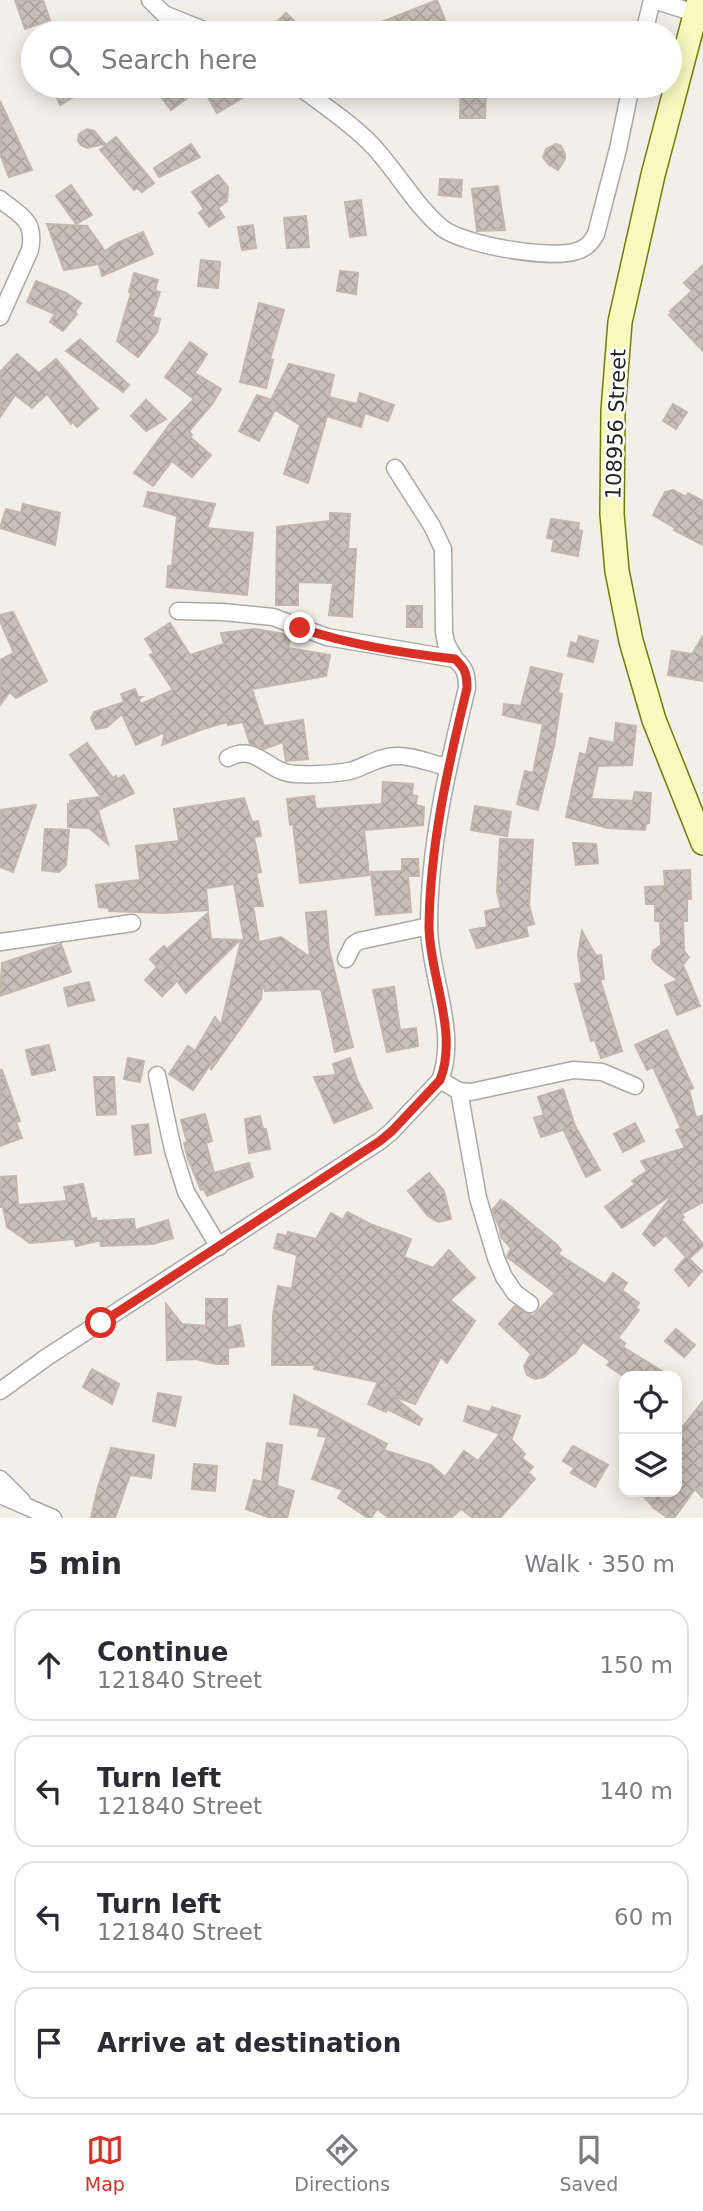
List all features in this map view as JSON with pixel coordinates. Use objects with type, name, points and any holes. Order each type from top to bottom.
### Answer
[{"type":"street","points":[[150,0],[164,13],[183,21]]},
{"type":"street","points":[[647,21],[653,0],[699,10]]},
{"type":"street","name":"108956 Street","points":[[682,71],[699,10]]},
{"type":"street","points":[[313,98],[373,146],[443,229],[472,242],[565,254],[591,244],[596,234],[629,98]]},
{"type":"street","name":"108956 Street","points":[[674,98],[653,175],[620,322],[613,411],[612,513],[617,571],[631,641],[654,720],[703,843]]},
{"type":"street","points":[[0,199],[20,213],[32,230],[32,241],[0,317]]},
{"type":"street","points":[[0,1391],[47,1357],[380,1141],[440,1080],[446,1054],[445,1028],[431,953],[429,926],[434,845],[448,767],[467,688],[467,674],[446,643],[443,549],[396,468]]},
{"type":"street","points":[[178,611],[273,617],[327,637],[455,659]]},
{"type":"street","points":[[228,758],[238,752],[252,754],[285,773],[297,775],[351,770],[399,755],[448,767]]},
{"type":"street","points":[[0,942],[132,923]]},
{"type":"street","points":[[346,959],[353,945],[359,941],[429,926]]},
{"type":"street","points":[[440,1080],[459,1091],[471,1092],[573,1070],[602,1072],[635,1086]]},
{"type":"street","points":[[157,1075],[186,1192],[219,1247]]},
{"type":"street","points":[[459,1091],[478,1198],[496,1258],[515,1293],[530,1304]]},
{"type":"street","points":[[0,1479],[29,1507]]},
{"type":"street","points":[[0,1495],[54,1518]]},
{"type":"building","points":[[15,0],[43,0],[50,20],[22,21]]},
{"type":"building","points":[[437,0],[445,21],[384,21]]},
{"type":"building","points":[[286,13],[294,21],[278,21]]},
{"type":"building","points":[[57,98],[71,98],[60,105]]},
{"type":"building","points":[[162,98],[187,98],[171,110]]},
{"type":"building","points":[[208,98],[242,98],[217,113]]},
{"type":"building","points":[[461,98],[486,98],[485,118],[460,118]]},
{"type":"building","points":[[0,101],[32,170],[9,177],[0,154]]},
{"type":"building","points":[[87,129],[94,131],[105,144],[87,148],[81,145],[78,141],[79,134]]},
{"type":"building","points":[[116,137],[154,183],[142,192],[137,188],[134,190],[100,150]]},
{"type":"building","points":[[191,144],[200,157],[159,177],[154,168]]},
{"type":"building","points":[[556,144],[561,146],[565,154],[558,170],[543,157],[546,149]]},
{"type":"building","points":[[218,175],[228,187],[227,201],[218,208],[224,217],[209,227],[199,213],[204,209],[192,192]]},
{"type":"building","points":[[440,179],[462,180],[461,197],[439,195]]},
{"type":"building","points":[[71,185],[92,215],[76,224],[56,196]]},
{"type":"building","points":[[498,186],[505,230],[477,231],[472,189]]},
{"type":"building","points":[[361,200],[366,235],[350,237],[345,202]]},
{"type":"building","points":[[306,216],[309,247],[287,248],[284,218]]},
{"type":"building","points":[[47,224],[87,226],[105,251],[143,232],[153,254],[102,276],[99,264],[64,270]]},
{"type":"building","points":[[253,225],[256,248],[242,250],[238,227]]},
{"type":"building","points":[[201,260],[220,262],[218,288],[198,286]]},
{"type":"building","points":[[703,265],[703,351],[669,315],[692,291],[684,283]]},
{"type":"building","points":[[340,271],[358,273],[356,294],[337,291]]},
{"type":"building","points":[[134,273],[158,280],[155,291],[160,292],[152,317],[160,319],[157,332],[138,357],[117,341]]},
{"type":"building","points":[[36,281],[66,293],[81,303],[75,312],[77,314],[63,331],[50,322],[55,314],[27,302]]},
{"type":"building","points":[[259,303],[284,310],[270,359],[273,360],[266,388],[240,382]]},
{"type":"building","points":[[80,339],[129,385],[123,392],[66,351]]},
{"type":"building","points":[[190,342],[207,354],[195,373],[221,389],[213,403],[189,431],[192,435],[190,437],[211,455],[192,477],[172,461],[153,486],[134,473],[170,424],[194,399],[165,377]]},
{"type":"building","points":[[17,354],[39,373],[56,359],[98,409],[77,427],[73,422],[71,424],[47,394],[32,408],[15,395],[0,417],[0,372]]},
{"type":"building","points":[[289,364],[334,375],[329,397],[357,404],[360,393],[394,405],[388,421],[365,413],[361,427],[327,416],[308,483],[284,474],[300,425],[275,410],[259,441],[239,431],[257,395],[271,400]]},
{"type":"building","points":[[146,400],[166,419],[146,431],[131,416]]},
{"type":"building","points":[[673,404],[687,412],[676,429],[663,421]]},
{"type":"building","points":[[673,490],[686,497],[688,493],[703,501],[703,545],[653,515],[665,492]]},
{"type":"building","points":[[148,492],[215,504],[207,528],[253,533],[247,595],[167,587],[177,516],[144,506]]},
{"type":"building","points":[[23,504],[60,513],[55,545],[0,528],[6,509],[21,513]]},
{"type":"building","points":[[330,513],[350,514],[348,549],[356,549],[352,617],[329,615],[333,583],[298,582],[298,605],[276,605],[277,527],[330,521]]},
{"type":"building","points":[[551,519],[579,523],[578,530],[582,531],[578,556],[552,551],[554,539],[547,538]]},
{"type":"building","points":[[407,606],[422,606],[422,627],[407,627]]},
{"type":"building","points":[[13,612],[47,681],[16,698],[10,692],[0,705],[0,660],[14,653],[0,615]]},
{"type":"building","points":[[170,623],[190,655],[224,644],[221,633],[255,629],[290,635],[288,648],[330,655],[326,676],[252,689],[264,726],[303,720],[308,759],[286,761],[283,742],[264,749],[250,744],[243,722],[228,725],[227,722],[162,745],[165,732],[136,745],[122,714],[107,727],[96,729],[91,719],[94,712],[124,702],[121,694],[135,689],[138,697],[142,697],[139,699],[141,704],[173,690],[150,655],[154,653],[145,639]]},
{"type":"building","points":[[579,636],[598,641],[593,662],[568,656],[571,642],[577,644]]},
{"type":"building","points":[[703,636],[703,681],[668,675],[672,651],[692,654]]},
{"type":"building","points":[[531,667],[562,674],[558,693],[562,694],[554,746],[538,810],[517,804],[525,771],[533,773],[543,724],[503,715],[504,704],[521,706]]},
{"type":"building","points":[[616,723],[636,726],[632,765],[598,766],[591,799],[633,801],[635,792],[651,793],[649,823],[646,824],[645,830],[608,828],[566,817],[580,753],[586,755],[590,738],[614,743]]},
{"type":"building","points":[[87,743],[113,778],[124,775],[134,793],[98,810],[108,844],[89,828],[68,827],[70,801],[101,797],[70,755]]},
{"type":"building","points":[[383,782],[413,784],[412,795],[417,796],[416,805],[424,807],[423,825],[364,830],[369,875],[300,883],[293,824],[290,825],[287,799],[314,796],[316,809],[382,804]]},
{"type":"building","points":[[244,798],[252,822],[258,821],[261,836],[254,837],[261,872],[256,873],[263,906],[253,906],[259,942],[281,937],[310,957],[306,913],[326,911],[329,949],[353,1047],[335,1052],[321,989],[265,991],[263,981],[261,999],[211,1070],[212,1062],[193,1090],[169,1074],[188,1046],[195,1051],[215,1017],[221,1025],[241,940],[244,940],[234,884],[206,888],[208,910],[165,913],[109,911],[109,908],[99,907],[96,885],[140,880],[136,846],[179,841],[174,809]]},
{"type":"building","points":[[36,805],[13,872],[0,867],[0,810]]},
{"type":"building","points":[[475,806],[511,812],[507,836],[471,830]]},
{"type":"building","points":[[45,829],[69,830],[66,865],[59,872],[42,870]]},
{"type":"building","points":[[500,839],[533,840],[529,905],[534,924],[526,926],[528,936],[477,948],[470,930],[487,927],[485,911],[501,908],[497,892]]},
{"type":"building","points":[[573,843],[596,844],[598,863],[576,865]]},
{"type":"building","points":[[402,859],[418,859],[419,876],[408,876],[411,912],[376,915],[371,872],[402,871]]},
{"type":"building","points":[[690,870],[691,899],[687,899],[687,921],[683,921],[684,951],[689,957],[683,965],[700,1006],[677,1015],[665,985],[678,980],[652,959],[653,951],[661,945],[660,921],[655,921],[655,904],[646,904],[645,887],[665,886],[664,871]]},
{"type":"building","points":[[208,913],[211,939],[240,940],[186,993],[177,981],[162,996],[145,980],[157,967],[150,959],[164,946],[167,949]]},
{"type":"building","points":[[582,931],[596,956],[601,955],[604,979],[600,979],[622,1051],[601,1058],[595,1040],[591,1041],[575,984],[582,983],[578,954]]},
{"type":"building","points":[[61,944],[71,972],[0,996],[2,963]]},
{"type":"building","points":[[89,982],[94,1000],[68,1006],[64,988]]},
{"type":"building","points":[[394,987],[400,1030],[416,1028],[418,1046],[387,1052],[373,990]]},
{"type":"building","points":[[667,1030],[693,1088],[689,1090],[696,1118],[703,1115],[703,1202],[681,1214],[684,1217],[681,1219],[703,1244],[689,1259],[702,1271],[689,1286],[675,1270],[686,1257],[666,1235],[654,1246],[643,1234],[673,1194],[622,1228],[605,1207],[635,1184],[632,1181],[647,1171],[641,1161],[685,1148],[676,1130],[681,1128],[653,1067],[647,1070],[635,1045]]},
{"type":"building","points":[[49,1045],[55,1070],[32,1075],[26,1050]]},
{"type":"building","points":[[128,1058],[144,1061],[140,1082],[124,1079]]},
{"type":"building","points":[[350,1058],[357,1080],[372,1108],[334,1123],[314,1077],[336,1075],[333,1064]]},
{"type":"building","points":[[0,1070],[20,1121],[16,1122],[22,1138],[0,1146]]},
{"type":"building","points":[[94,1077],[114,1077],[116,1114],[97,1115]]},
{"type":"building","points":[[563,1089],[575,1126],[541,1137],[534,1118],[544,1115],[538,1097]]},
{"type":"building","points":[[205,1114],[212,1141],[206,1143],[214,1173],[249,1163],[253,1177],[207,1196],[204,1189],[201,1190],[188,1159],[181,1120]]},
{"type":"building","points":[[260,1116],[270,1149],[249,1153],[245,1119]]},
{"type":"building","points":[[635,1123],[644,1141],[623,1152],[614,1134]]},
{"type":"building","points":[[148,1124],[151,1153],[135,1155],[132,1126]]},
{"type":"building","points":[[575,1126],[600,1170],[586,1177],[564,1131]]},
{"type":"building","points":[[429,1173],[444,1191],[451,1219],[438,1222],[428,1216],[408,1191]]},
{"type":"building","points":[[16,1176],[18,1205],[67,1201],[64,1187],[83,1184],[91,1219],[134,1219],[135,1230],[168,1220],[173,1238],[153,1244],[101,1246],[100,1241],[106,1239],[76,1246],[74,1239],[30,1243],[7,1227],[3,1207],[0,1207],[0,1177]]},
{"type":"building","points":[[501,1200],[502,1203],[504,1201],[557,1245],[561,1250],[558,1254],[605,1284],[613,1273],[627,1283],[622,1290],[639,1303],[636,1308],[639,1310],[618,1338],[625,1343],[623,1347],[662,1371],[619,1371],[619,1373],[607,1365],[610,1361],[583,1342],[575,1353],[544,1377],[535,1379],[527,1375],[524,1366],[531,1354],[499,1324],[515,1306],[533,1316],[555,1293],[507,1257],[511,1248],[501,1237],[492,1210]]},
{"type":"building","points":[[347,1212],[370,1224],[411,1239],[404,1257],[433,1268],[449,1250],[475,1278],[450,1300],[475,1321],[447,1363],[441,1357],[415,1404],[393,1396],[422,1419],[419,1425],[387,1409],[386,1412],[368,1404],[378,1382],[314,1369],[315,1365],[272,1365],[273,1315],[278,1286],[292,1289],[297,1255],[274,1248],[278,1234],[287,1236],[288,1232],[316,1239],[331,1213],[343,1220]]},
{"type":"building","points":[[206,1299],[227,1299],[227,1328],[240,1325],[244,1346],[228,1348],[228,1364],[196,1359],[167,1360],[166,1304],[182,1324],[206,1326]]},
{"type":"building","points":[[676,1329],[695,1345],[684,1357],[665,1341]]},
{"type":"building","points":[[92,1369],[119,1384],[112,1404],[83,1387]]},
{"type":"building","points":[[158,1393],[181,1397],[175,1426],[153,1421]]},
{"type":"building","points":[[294,1395],[387,1444],[384,1450],[431,1465],[445,1477],[464,1451],[478,1461],[500,1434],[464,1421],[468,1406],[490,1412],[492,1407],[520,1416],[512,1438],[509,1437],[525,1454],[522,1458],[533,1467],[528,1472],[535,1479],[500,1518],[473,1518],[461,1509],[451,1518],[389,1518],[377,1509],[371,1518],[368,1518],[338,1498],[343,1490],[312,1479],[327,1437],[318,1436],[320,1428],[290,1424]]},
{"type":"building","points":[[703,1401],[703,1498],[695,1489],[674,1518],[668,1518],[644,1497],[682,1497],[682,1428]]},
{"type":"building","points":[[267,1443],[282,1445],[277,1486],[294,1491],[287,1518],[271,1518],[246,1509],[254,1480],[262,1482]]},
{"type":"building","points":[[573,1446],[608,1465],[595,1487],[571,1473],[574,1468],[563,1461]]},
{"type":"building","points":[[111,1448],[154,1455],[151,1478],[130,1475],[115,1518],[91,1518],[98,1487]]},
{"type":"building","points":[[194,1464],[217,1466],[215,1491],[192,1489]]},
{"type":"route","points":[[101,1323],[380,1141],[440,1080],[444,1072],[445,1028],[431,953],[429,926],[434,845],[448,767],[467,688],[467,674],[455,659],[357,643],[300,628]]}]
